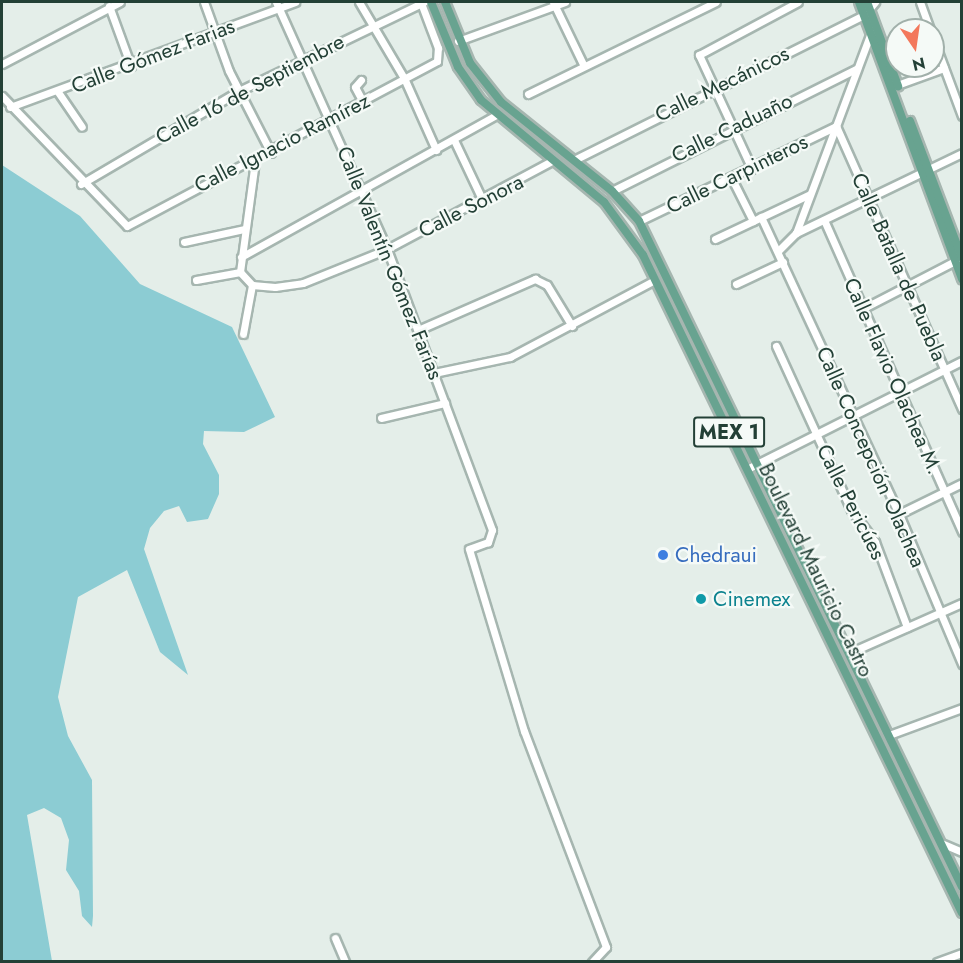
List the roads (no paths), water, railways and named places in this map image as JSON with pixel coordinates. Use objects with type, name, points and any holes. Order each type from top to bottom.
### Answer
[{"type":"main road","name":"Boulevard Mauricio Castro","points":[[431,2],[458,67],[496,115],[617,216],[655,280],[962,913]]},
{"type":"main road","name":"Boulevard Mauricio Castro","points":[[445,2],[458,40],[501,102],[612,191],[639,221],[759,463],[962,887]]},
{"type":"main road","points":[[859,2],[869,7],[926,171]]},
{"type":"main road","points":[[869,7],[872,32],[960,259],[962,279]]},
{"type":"main road","points":[[665,301],[687,315]]},
{"type":"street","points":[[2,64],[120,2]]},
{"type":"street","points":[[204,2],[213,33],[239,91],[271,153]]},
{"type":"street","name":"Calle Gómez Farias","points":[[10,107],[131,66],[277,5],[295,2]]},
{"type":"street","points":[[358,2],[404,78],[436,150]]},
{"type":"street","name":"Calle 16 de Septiembre","points":[[81,183],[239,91],[423,2]]},
{"type":"street","name":"Calle Ignacio Ramírez","points":[[81,183],[125,226],[167,200],[271,153],[438,58],[423,2]]},
{"type":"street","points":[[458,40],[554,3],[565,2]]},
{"type":"street","points":[[528,94],[699,5],[716,2]]},
{"type":"street","points":[[752,169],[730,128],[701,51],[798,2]]},
{"type":"street","points":[[920,2],[926,18]]},
{"type":"street","points":[[554,3],[584,66]]},
{"type":"street","name":"Calle Valentín Gómez Farías","points":[[277,5],[332,119],[387,249],[492,530],[488,542],[469,549],[524,731],[606,948],[592,962]]},
{"type":"street","points":[[109,6],[131,66]]},
{"type":"street","name":"Calle Mecánicos","points":[[574,160],[869,7]]},
{"type":"street","points":[[796,233],[856,69],[872,32]]},
{"type":"street","name":"Calle Caduaño","points":[[612,191],[730,128],[856,69]]},
{"type":"street","points":[[945,71],[962,116]]},
{"type":"street","points":[[897,85],[916,78]]},
{"type":"street","points":[[361,80],[355,87],[363,102]]},
{"type":"street","points":[[58,92],[82,127]]},
{"type":"street","points":[[2,96],[81,183]]},
{"type":"street","points":[[240,257],[362,193],[496,115]]},
{"type":"street","name":"Calle Carpinteros","points":[[639,221],[732,179],[836,126]]},
{"type":"street","name":"Calle Batalla de Puebla","points":[[836,126],[871,197],[962,409]]},
{"type":"street","points":[[454,140],[483,201]]},
{"type":"street","points":[[778,251],[796,233],[962,153]]},
{"type":"street","points":[[243,334],[252,285],[240,272],[240,257],[255,161]]},
{"type":"street","name":"Calle Sonora","points":[[252,285],[298,285],[387,249],[483,201],[552,161]]},
{"type":"street","points":[[732,179],[753,221]]},
{"type":"street","points":[[715,239],[810,194]]},
{"type":"street","name":"Calle Concepción Olachea","points":[[761,217],[899,514],[962,664]]},
{"type":"street","name":"Calle Flavio Olachea M.","points":[[824,220],[902,391],[962,532]]},
{"type":"street","points":[[184,243],[244,229]]},
{"type":"street","points":[[864,308],[960,259]]},
{"type":"street","points":[[736,284],[783,262]]},
{"type":"street","points":[[196,280],[240,272]]},
{"type":"street","points":[[418,330],[530,280],[547,285],[572,326]]},
{"type":"street","points":[[434,373],[501,361],[572,326],[655,280]]},
{"type":"street","name":"Calle Pericúes","points":[[776,346],[851,510],[875,542],[907,627]]},
{"type":"street","points":[[747,468],[962,361]]},
{"type":"street","points":[[381,418],[445,403]]},
{"type":"street","points":[[899,514],[962,483]]},
{"type":"street","points":[[849,652],[962,603]]},
{"type":"street","points":[[889,735],[962,708]]},
{"type":"street","points":[[941,843],[962,852]]},
{"type":"street","points":[[335,938],[345,962]]},
{"type":"street","points":[[937,962],[962,953]]},
{"type":"water","points":[[2,165],[80,216],[140,284],[232,327],[275,417],[244,432],[204,431],[203,444],[219,475],[219,494],[208,519],[187,522],[179,506],[164,511],[150,528],[144,549],[188,675],[160,652],[127,570],[78,597],[58,697],[68,736],[92,780],[93,916],[92,927],[82,916],[79,891],[66,870],[69,840],[61,818],[44,808],[27,815],[52,961],[2,961]]},
{"type":"place","name":"Chedraui","points":[[663,555]]},
{"type":"place","name":"Cinemex","points":[[701,599]]}]
